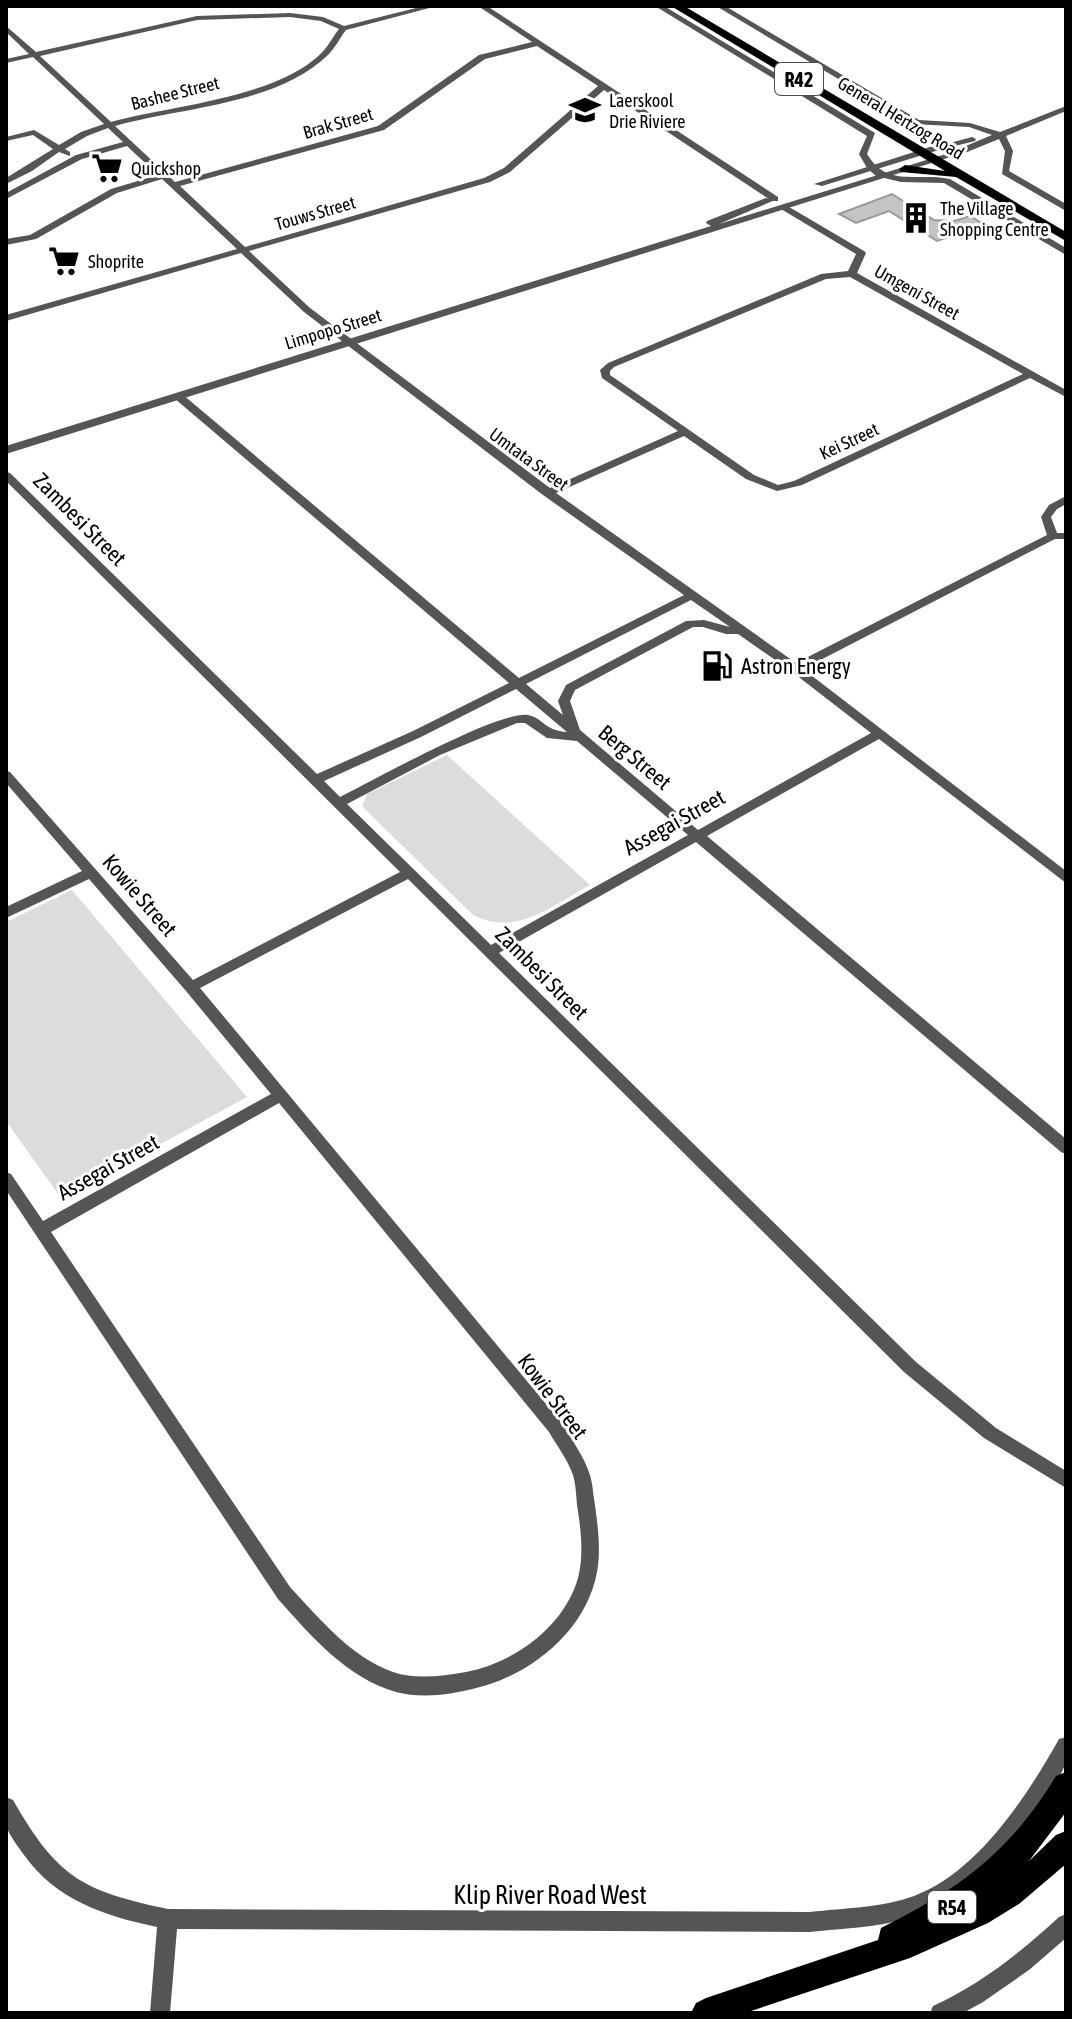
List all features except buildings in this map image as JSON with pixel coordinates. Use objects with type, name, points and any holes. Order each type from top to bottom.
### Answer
[{"type":"main road","name":"General Hertzog Road","points":[[676,6],[922,152],[952,155],[1066,222]]},
{"type":"main road","name":"General Hertzog Road","points":[[700,6],[937,153],[970,180],[1066,237]]},
{"type":"main road","points":[[905,169],[937,171],[970,180]]},
{"type":"main road","name":"R54","points":[[800,1979],[966,1900],[1032,1841],[1066,1786]]},
{"type":"main road","name":"R54","points":[[706,2013],[800,1979],[893,1952],[982,1912],[1023,1885],[1066,1845]]},
{"type":"street","points":[[6,61],[207,17],[299,16],[323,19],[343,28],[433,6]]},
{"type":"street","name":"Umgeni Street","points":[[482,6],[779,204],[861,253],[852,274],[1066,394]]},
{"type":"street","name":"General Hertzog Road","points":[[659,6],[872,135],[863,154],[872,167],[885,175],[904,182],[927,177],[947,181],[1066,252]]},
{"type":"street","name":"General Hertzog Road","points":[[720,6],[917,122],[965,124],[1003,133]]},
{"type":"street","name":"Umtata Street","points":[[6,28],[11,40],[33,54],[348,344],[547,493],[743,629],[1066,878]]},
{"type":"street","name":"Bashee Street","points":[[6,181],[86,133],[278,83],[333,46],[343,28]]},
{"type":"street","name":"Brak Street","points":[[174,185],[381,128],[482,57],[539,43]]},
{"type":"street","points":[[6,52],[33,54]]},
{"type":"street","name":"Touws Street","points":[[6,318],[495,177],[603,86]]},
{"type":"street","points":[[952,155],[1066,108]]},
{"type":"street","points":[[7,138],[37,132],[59,151],[79,157]]},
{"type":"street","points":[[937,153],[1003,133]]},
{"type":"street","points":[[1003,133],[1009,154],[1004,168],[1066,208]]},
{"type":"street","name":"Bashee Street","points":[[6,196],[79,157],[129,143]]},
{"type":"street","name":"Limpopo Street","points":[[6,450],[671,244],[872,167],[922,152]]},
{"type":"street","name":"Limpopo Street","points":[[779,204],[905,169],[937,153]]},
{"type":"street","points":[[6,242],[33,237],[114,191],[164,176]]},
{"type":"street","name":"Kei Street","points":[[852,274],[824,276],[606,368],[604,373],[610,382],[761,484],[784,488],[1031,374]]},
{"type":"street","name":"Berg Street","points":[[178,396],[1066,1148]]},
{"type":"street","points":[[547,493],[685,432]]},
{"type":"street","name":"Zambesi Street","points":[[6,475],[910,1367],[990,1433],[1066,1480]]},
{"type":"street","points":[[1053,536],[1046,517],[1053,507],[1066,499]]},
{"type":"street","points":[[795,668],[1053,536],[1066,536]]},
{"type":"street","points":[[315,780],[417,734],[694,594]]},
{"type":"street","points":[[339,803],[436,752],[520,718],[530,720],[551,735],[577,735],[564,701],[567,691],[690,624],[700,622],[726,633],[743,629]]},
{"type":"street","points":[[614,635],[637,653]]},
{"type":"street","name":"Assegai Street","points":[[490,952],[881,733]]},
{"type":"street","points":[[417,734],[436,752]]},
{"type":"street","name":"Kowie Street","points":[[6,775],[191,987],[555,1427],[580,1471],[590,1527],[587,1578],[575,1604],[534,1654],[492,1675],[450,1685],[397,1683],[350,1657],[316,1629],[284,1593],[6,1178]]},
{"type":"street","points":[[6,913],[91,872]]},
{"type":"street","points":[[191,987],[409,873]]},
{"type":"street","name":"Assegai Street","points":[[40,1230],[281,1095]]},
{"type":"street","name":"Klip River Road West","points":[[6,1807],[33,1852],[56,1878],[83,1897],[114,1909],[168,1919],[810,1922],[882,1912],[923,1902],[968,1872],[1033,1800],[1066,1746]]},
{"type":"street","points":[[160,2013],[168,1919]]},
{"type":"street","points":[[940,2013],[979,1996],[1025,1963],[1066,1924]]},
{"type":"shaded area","points":[[447,755],[590,885],[547,910],[519,921],[504,923],[473,915],[362,806],[367,794]]},
{"type":"shaded area","points":[[72,890],[247,1097],[61,1198],[6,1121],[6,922]]},
{"type":"place","name":"Laerskool Drie Riviere","points":[[585,110]]},
{"type":"place","name":"Quickshop","points":[[107,168]]},
{"type":"place","name":"The Village Shopping Centre","points":[[916,218]]},
{"type":"place","name":"Shoprite","points":[[64,261]]},
{"type":"place","name":"Astron Energy","points":[[717,666]]}]
